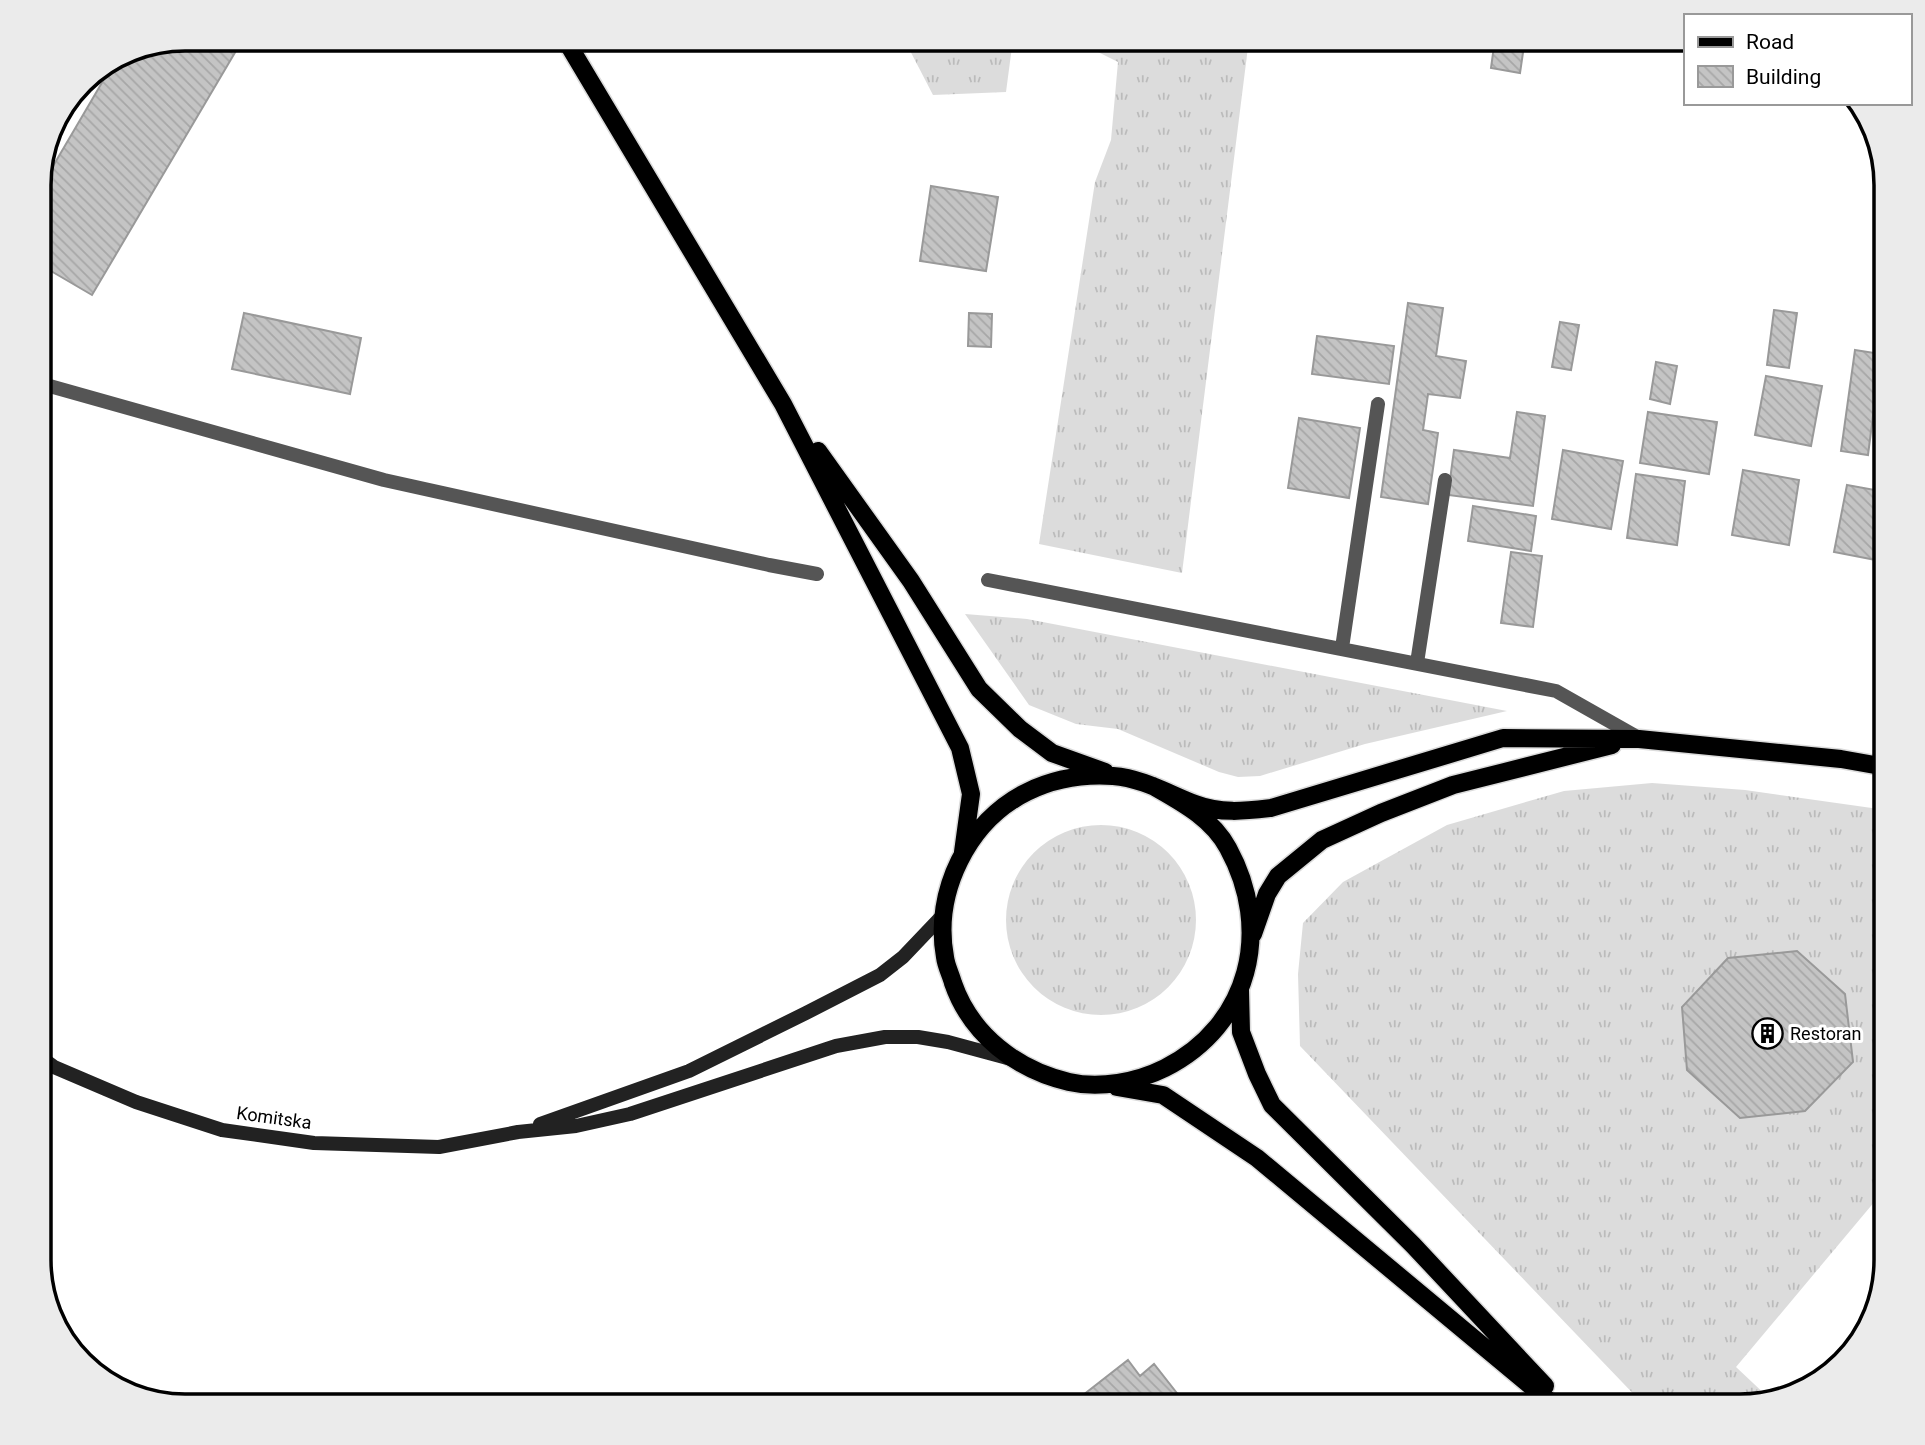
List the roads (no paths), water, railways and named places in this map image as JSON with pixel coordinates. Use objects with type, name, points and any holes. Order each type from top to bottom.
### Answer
[{"type":"main road","points":[[573,51],[783,404],[960,748],[971,794],[963,852],[950,883],[943,915],[945,957],[958,997],[981,1032],[1013,1060]]},
{"type":"main road","points":[[783,404],[911,581],[979,689],[1020,729],[1052,753],[1115,776],[1153,786],[1198,805],[1236,813],[1271,808],[1503,738],[1639,739],[1874,764]]},
{"type":"main road","points":[[1251,937],[1267,894],[1278,876],[1322,840],[1453,785],[1639,739]]},
{"type":"main road","points":[[963,852],[991,817],[1027,792],[1070,777],[1115,776]]},
{"type":"main road","points":[[1104,1085],[1146,1077],[1185,1057],[1217,1027],[1240,990],[1248,964],[1251,937],[1246,890],[1227,846],[1195,810],[1153,786]]},
{"type":"main road","points":[[519,1132],[689,1071],[806,1013],[880,975],[903,957],[943,915]]},
{"type":"main road","points":[[1240,990],[1241,1031],[1272,1105],[1413,1245],[1554,1394]]},
{"type":"main road","points":[[519,1132],[576,1126],[630,1114],[836,1046],[885,1037],[938,1040],[1013,1060],[1041,1074],[1072,1083],[1104,1085],[1163,1095],[1257,1158],[1541,1394]]},
{"type":"main road","name":"Komitska","points":[[51,1065],[136,1102],[222,1130],[314,1143],[439,1147],[519,1132]]},
{"type":"street","points":[[51,386],[384,480],[817,574]]},
{"type":"street","points":[[1342,648],[1378,404]]},
{"type":"street","points":[[1417,663],[1445,480]]},
{"type":"street","points":[[988,580],[1556,691],[1639,739]]},
{"type":"place","name":"Restoran","points":[[1767,1034]]}]
